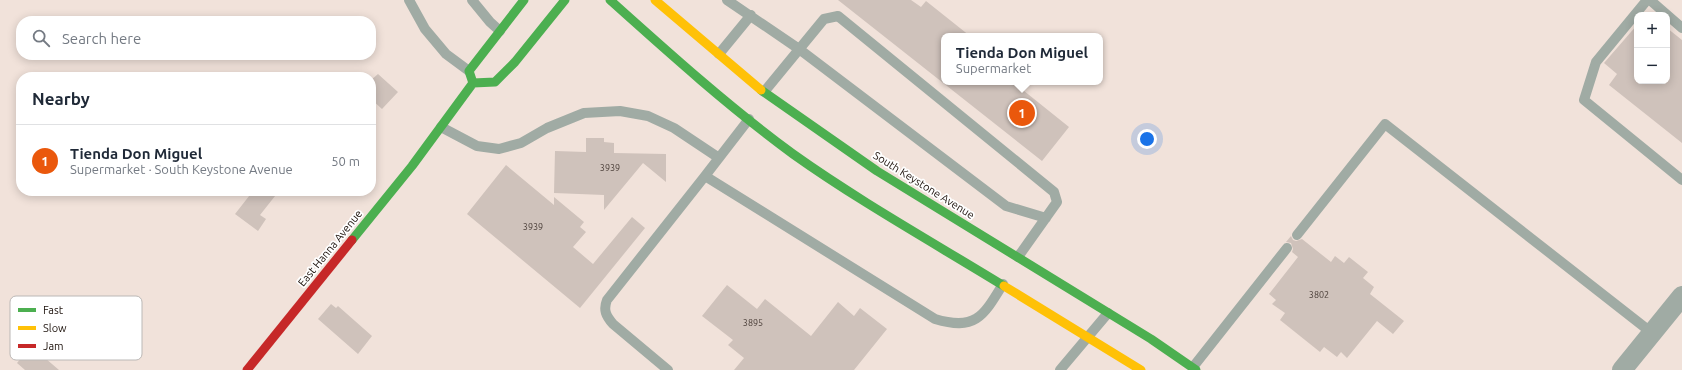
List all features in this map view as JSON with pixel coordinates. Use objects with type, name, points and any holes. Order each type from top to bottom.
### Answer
[{"type":"main road","points":[[524,0],[469,71],[473,83],[495,82],[515,62],[565,0]]},
{"type":"main road","points":[[610,0],[658,44],[750,119],[822,173],[1005,281],[1087,337],[1141,370]]},
{"type":"main road","name":"South Keystone Avenue","points":[[655,0],[667,4],[719,54],[764,92],[796,116],[1016,261],[1108,313],[1194,369]]},
{"type":"main road","name":"East Hanna Avenue","points":[[247,370],[412,166],[473,83]]},
{"type":"street","points":[[1622,370],[1682,296]]},
{"type":"lane","points":[[409,0],[425,29],[446,54],[469,71]]},
{"type":"lane","points":[[472,0],[490,22],[500,30]]},
{"type":"lane","points":[[727,0],[799,49],[1006,206],[1046,218]]},
{"type":"lane","points":[[1647,0],[1596,62],[1584,100],[1682,180]]},
{"type":"lane","points":[[1650,0],[1682,28]]},
{"type":"lane","points":[[719,54],[750,16]]},
{"type":"lane","points":[[764,92],[824,19],[838,16],[1054,192],[1057,202],[1016,261]]},
{"type":"lane","points":[[441,127],[477,146],[499,149],[521,143],[547,128],[584,113],[620,111],[648,116],[674,128],[719,158]]},
{"type":"lane","points":[[668,370],[613,324],[606,316],[604,306],[607,300],[750,119]]},
{"type":"lane","points":[[1297,235],[1385,124],[1652,333]]},
{"type":"lane","points":[[706,176],[935,319],[950,323],[964,324],[975,320],[991,304],[1005,281]]},
{"type":"lane","points":[[1194,369],[1287,248]]},
{"type":"lane","points":[[1060,370],[1108,313]]},
{"type":"building","points":[[838,0],[911,0],[921,7],[926,1],[966,33],[941,33],[941,81]]},
{"type":"building","points":[[1634,28],[1634,84],[1670,84],[1670,30],[1682,40],[1682,143],[1609,85],[1617,74],[1604,63]]},
{"type":"building","points":[[378,74],[398,92],[382,109],[376,104],[376,76]]},
{"type":"building","points":[[946,85],[1017,85],[1069,127],[1042,161]]},
{"type":"building","points":[[586,138],[604,138],[604,142],[614,143],[614,153],[666,154],[666,182],[643,163],[604,210],[604,195],[554,193],[555,151],[586,152]]},
{"type":"building","points":[[506,165],[554,205],[554,197],[584,222],[580,227],[586,232],[573,247],[593,264],[632,217],[645,228],[580,308],[467,214]]},
{"type":"building","points":[[249,196],[275,196],[260,215],[266,219],[258,231],[235,214]]},
{"type":"building","points":[[1291,236],[1293,240],[1296,241],[1302,239],[1331,262],[1335,256],[1344,263],[1349,257],[1368,272],[1363,278],[1374,287],[1370,294],[1404,321],[1393,334],[1377,321],[1347,358],[1341,352],[1337,357],[1324,347],[1320,352],[1280,320],[1285,313],[1272,304],[1276,300],[1269,294],[1298,257],[1292,252],[1293,249],[1291,243],[1286,242]]},
{"type":"building","points":[[727,285],[757,309],[765,299],[811,336],[838,302],[854,316],[860,308],[887,329],[854,370],[734,370],[744,358],[728,345],[733,340],[702,316]]},
{"type":"building","points":[[331,304],[336,308],[338,306],[372,336],[358,354],[318,319]]},
{"type":"building","points":[[19,360],[47,360],[59,370],[25,370],[17,363]]},
{"type":"traffic: fast","points":[[473,83],[469,71],[524,0]]},
{"type":"traffic: fast","points":[[473,83],[495,82],[515,62],[565,0]]},
{"type":"traffic: fast","points":[[610,0],[723,99],[793,154],[870,205],[1004,286]]},
{"type":"traffic: fast","points":[[352,240],[412,166],[473,83]]},
{"type":"traffic: fast","points":[[761,90],[877,171],[1151,339],[1196,370]]},
{"type":"traffic: slow","points":[[655,0],[761,90]]},
{"type":"traffic: slow","points":[[1004,286],[1141,370]]},
{"type":"traffic: jam","points":[[247,370],[352,240]]},
{"type":"place","name":"Tienda Don Miguel","points":[[1022,113]]}]
